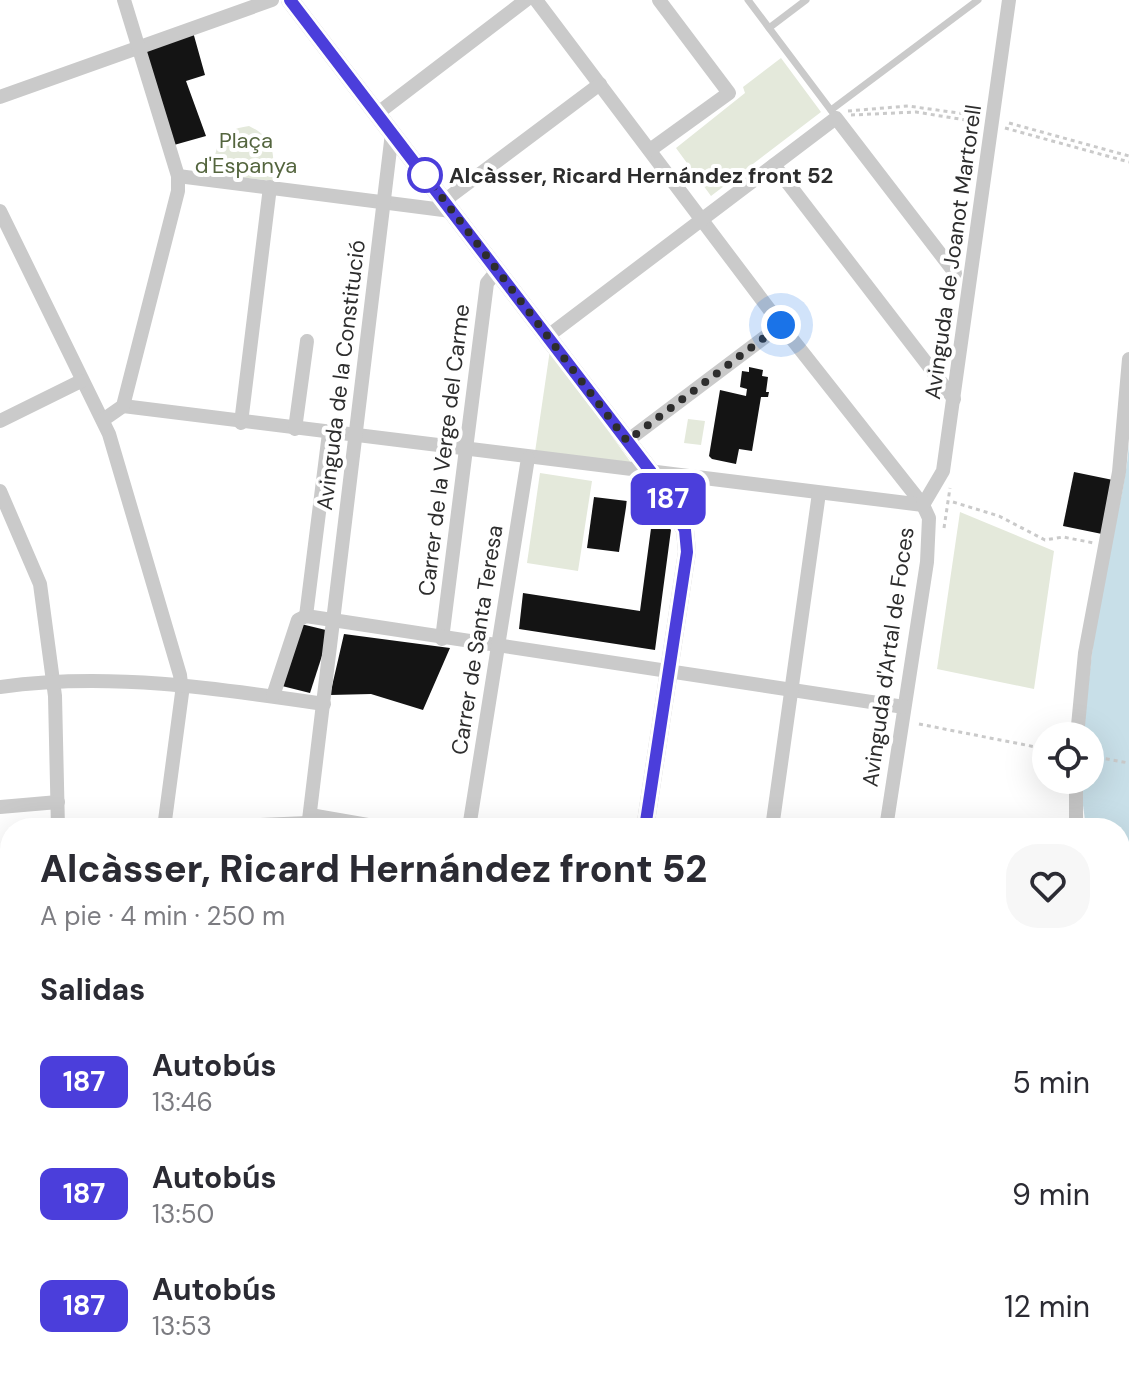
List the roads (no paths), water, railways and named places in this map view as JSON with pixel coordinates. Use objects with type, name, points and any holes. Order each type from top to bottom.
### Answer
[{"type":"street","points":[[103,420],[123,406],[171,220],[178,176],[136,48],[124,0]]},
{"type":"street","points":[[0,97],[272,0]]},
{"type":"street","points":[[290,0],[651,472],[685,530],[687,552],[646,818]]},
{"type":"street","points":[[378,113],[526,0]]},
{"type":"street","name":"Avinguda d'Artal de Foces","points":[[536,0],[781,325],[923,505],[929,518],[928,546],[887,818]]},
{"type":"street","points":[[650,150],[729,93],[659,0]]},
{"type":"street","name":"Avinguda de Joanot Martorell","points":[[923,505],[940,481],[954,399],[1009,0]]},
{"type":"street","points":[[178,176],[384,202],[448,206],[600,84]]},
{"type":"street","points":[[548,336],[774,165],[834,114],[955,273]]},
{"type":"street","name":"Avinguda de la Constitució","points":[[309,818],[335,621],[392,133]]},
{"type":"street","points":[[774,165],[954,399]]},
{"type":"street","points":[[241,423],[270,187]]},
{"type":"street","points":[[0,211],[81,381],[103,420],[182,684],[165,818]]},
{"type":"street","name":"Carrer de la Verge del Carme","points":[[442,639],[487,283],[497,271]]},
{"type":"street","points":[[627,441],[781,325]]},
{"type":"street","points":[[295,429],[307,341]]},
{"type":"street","points":[[1078,722],[1085,653],[1119,472],[1129,359]]},
{"type":"street","points":[[0,421],[81,381]]},
{"type":"street","points":[[123,406],[923,505]]},
{"type":"street","name":"Avinguda de la Constitució","points":[[306,616],[329,433]]},
{"type":"street","name":"Carrer de Santa Teresa","points":[[471,818],[528,458]]},
{"type":"street","points":[[667,497],[671,486],[683,475]]},
{"type":"street","points":[[0,493],[40,584],[53,680],[58,818]]},
{"type":"street","points":[[773,818],[819,493]]},
{"type":"street","points":[[273,696],[298,620],[306,616],[904,707]]},
{"type":"street","points":[[0,687],[53,680],[182,684],[324,704]]},
{"type":"street","points":[[1076,794],[1076,818]]},
{"type":"street","points":[[0,807],[58,802]]},
{"type":"lane","points":[[748,0],[834,114],[978,0]]},
{"type":"lane","points":[[769,28],[806,0]]},
{"type":"water","points":[[1129,443],[1129,818],[1085,818],[1082,794],[1104,794],[1104,722],[1084,722],[1103,580]]},
{"type":"place","name":"Alcàsser, Ricard Hernández front 52","points":[[425,175]]},
{"type":"park label","name":"Plaça d'Espanya","points":[[246,152]]}]
